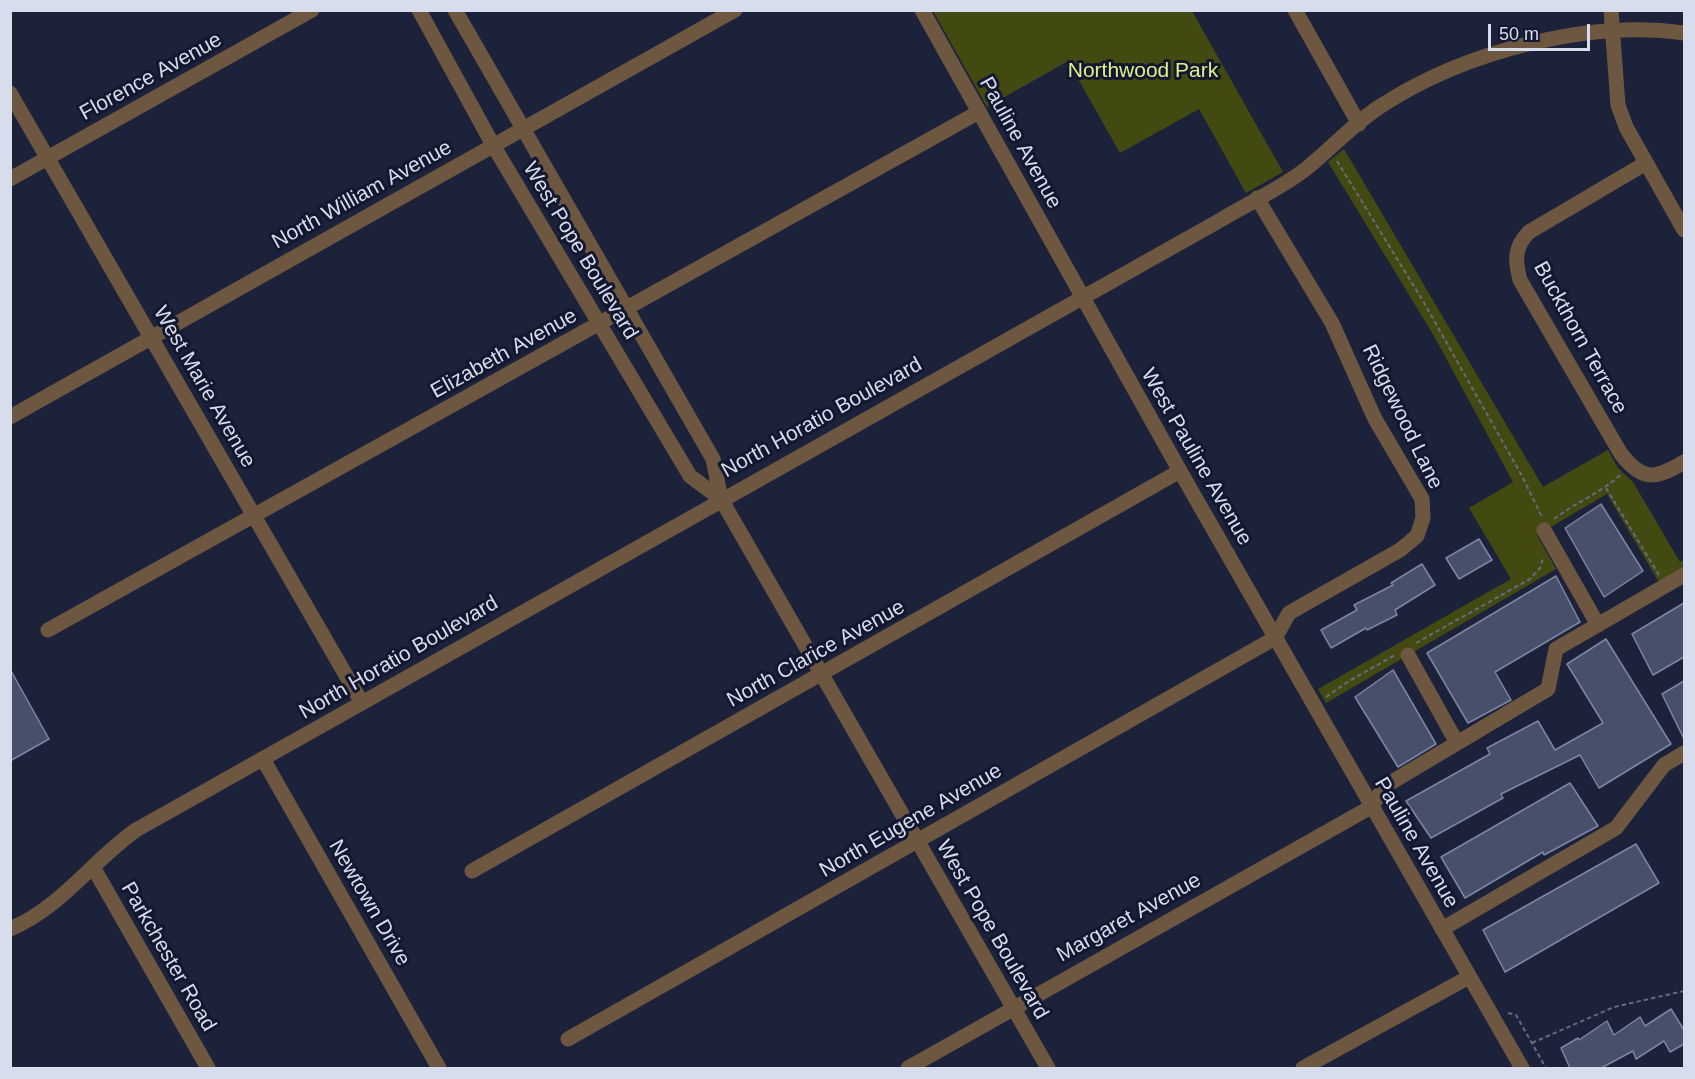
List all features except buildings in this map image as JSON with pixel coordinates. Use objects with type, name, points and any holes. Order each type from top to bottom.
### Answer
[{"type":"street","name":"Florence Avenue","points":[[10,179],[312,10]]},
{"type":"street","name":"West Pope Boulevard","points":[[419,10],[493,145],[690,476],[721,499]]},
{"type":"street","name":"West Pope Boulevard","points":[[456,10],[713,459],[721,499],[1048,1068]]},
{"type":"street","name":"North William Avenue","points":[[10,417],[735,10]]},
{"type":"street","name":"Pauline Avenue","points":[[922,10],[1081,296]]},
{"type":"street","points":[[1295,10],[1359,124]]},
{"type":"street","points":[[1611,10],[1618,105],[1626,127],[1684,230]]},
{"type":"street","name":"North Horatio Boulevard","points":[[10,929],[53,905],[116,844],[136,830],[1257,198],[1305,169],[1383,104],[1473,60],[1528,45],[1612,31],[1684,33]]},
{"type":"street","name":"West Marie Avenue","points":[[10,93],[362,703]]},
{"type":"street","name":"Elizabeth Avenue","points":[[48,630],[599,326],[979,112]]},
{"type":"street","name":"Buckthorn Terrace","points":[[1630,465],[1520,280],[1516,259],[1520,241],[1529,232],[1646,163]]},
{"type":"street","name":"Ridgewood Lane","points":[[1257,198],[1332,323],[1375,420],[1422,499],[1423,518],[1417,536],[1400,550],[1289,613],[1275,638]]},
{"type":"street","name":"West Pauline Avenue","points":[[1081,296],[1275,638]]},
{"type":"street","points":[[1630,465],[1634,471],[1648,475],[1666,472],[1684,462]]},
{"type":"street","name":"North Clarice Avenue","points":[[472,871],[1180,471]]},
{"type":"street","points":[[1544,529],[1598,625]]},
{"type":"street","points":[[1371,807],[1385,786],[1548,689],[1556,649],[1684,575]]},
{"type":"street","name":"Pauline Avenue","points":[[1275,638],[1522,1068]]},
{"type":"street","name":"North Eugene Avenue","points":[[568,1039],[1275,638]]},
{"type":"street","points":[[1405,651],[1457,743]]},
{"type":"street","points":[[1442,929],[1616,828],[1664,765],[1684,753]]},
{"type":"street","name":"Newtown Drive","points":[[263,759],[439,1068]]},
{"type":"street","name":"Margaret Avenue","points":[[908,1068],[1371,807]]},
{"type":"street","name":"Parkchester Road","points":[[93,867],[202,1066]]},
{"type":"street","points":[[1303,1068],[1469,977]]},
{"type":"path","points":[[1329,148],[1423,301],[1516,465],[1537,506],[1544,529],[1576,502],[1606,488],[1630,465]]},
{"type":"path","points":[[1606,488],[1666,586]]},
{"type":"path","points":[[1314,705],[1530,579],[1540,568],[1543,555]]},
{"type":"path","points":[[1532,1043],[1614,1007],[1684,991]]},
{"type":"path","points":[[1486,1007],[1516,1015],[1546,1068]]},
{"type":"green space","name":"Northwood Park","points":[[933,11],[1192,11],[1283,172],[1246,193],[1199,109],[1120,153],[1068,61],[987,107]]},
{"type":"green space","points":[[1344,149],[1543,487],[1608,450],[1618,468],[1633,482],[1680,562],[1684,559],[1684,569],[1660,584],[1607,494],[1537,535],[1556,569],[1326,703],[1318,689],[1511,579],[1469,508],[1513,482],[1434,336],[1328,162]]}]
